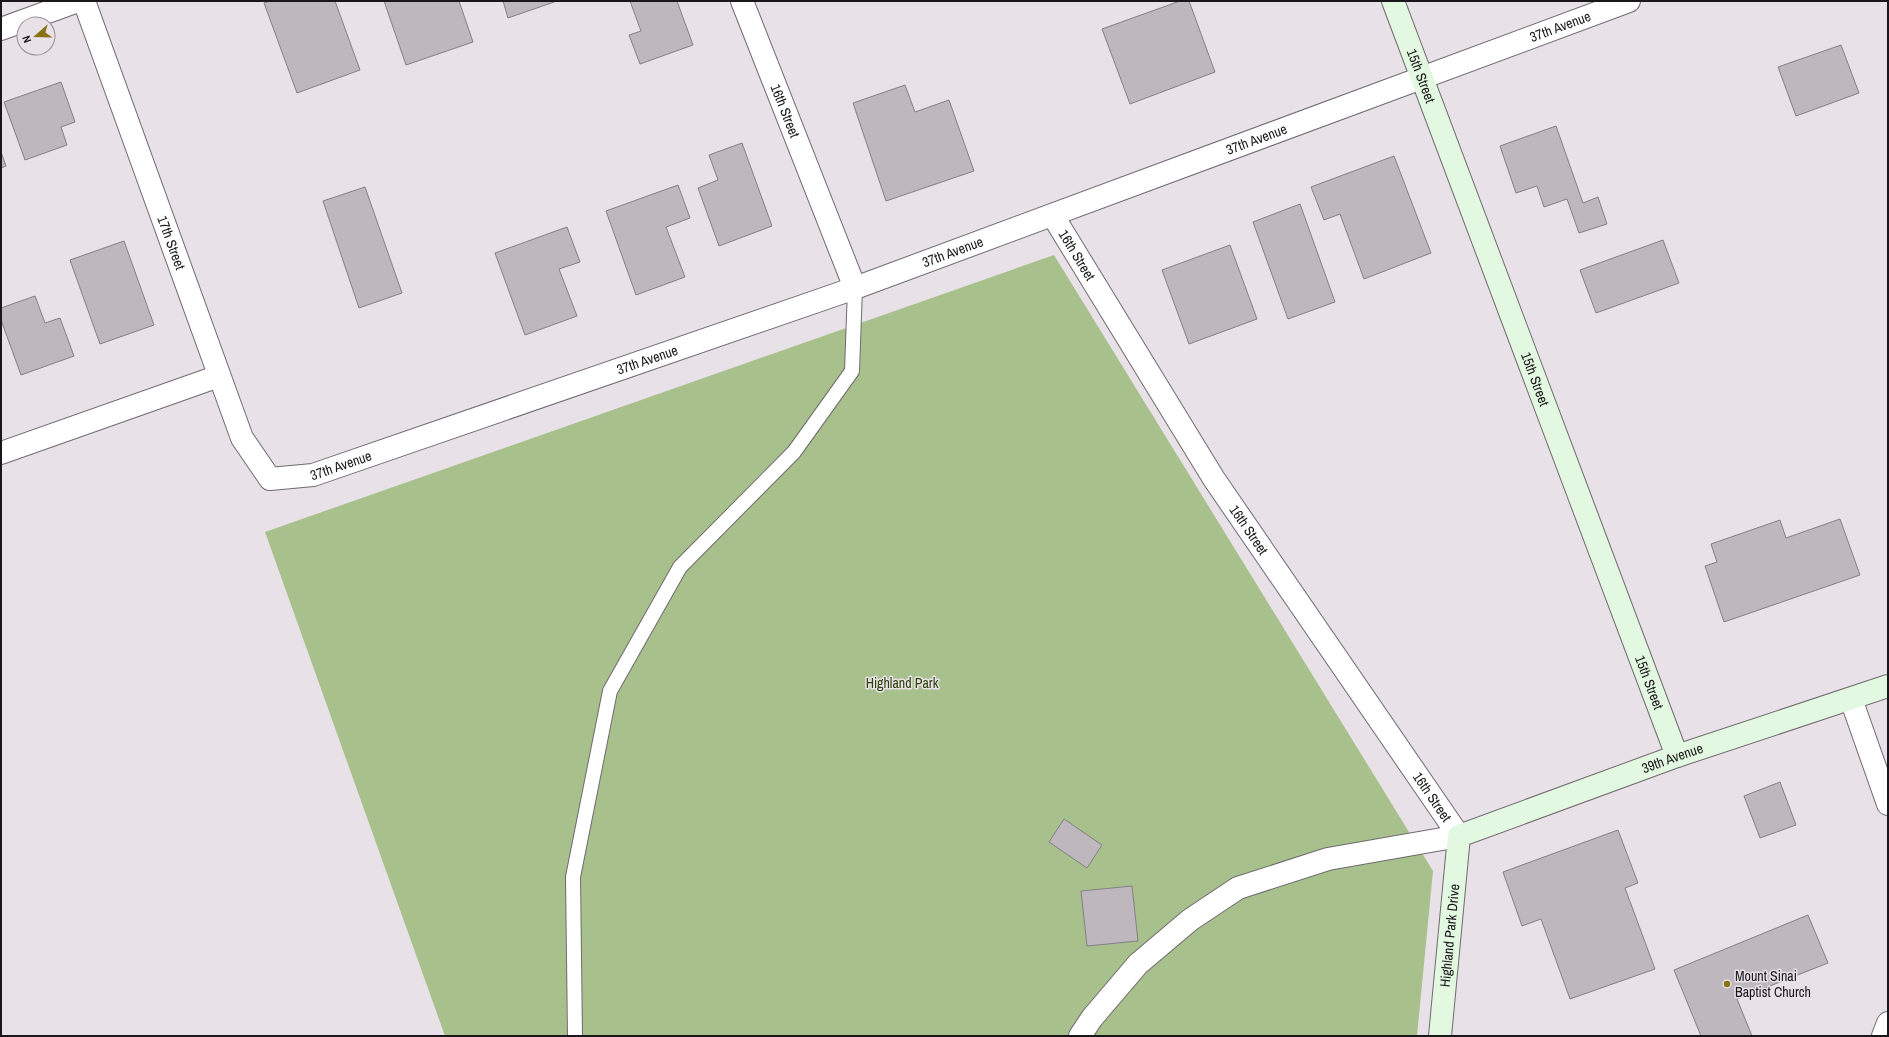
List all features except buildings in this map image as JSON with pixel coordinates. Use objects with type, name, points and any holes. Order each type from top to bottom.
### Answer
[{"type":"street","points":[[1,28],[78,1]]},
{"type":"street","name":"17th Street","points":[[84,1],[242,438],[270,479]]},
{"type":"street","name":"16th Street","points":[[742,1],[855,288]]},
{"type":"street","name":"15th Street","points":[[1393,1],[1678,756]]},
{"type":"street","name":"37th Avenue","points":[[270,479],[313,475],[855,288],[1053,216],[1421,77],[1629,1]]},
{"type":"street","name":"16th Street","points":[[1053,216],[1214,479],[1460,836]]},
{"type":"street","points":[[1,453],[219,376]]},
{"type":"street","name":"39th Avenue","points":[[1460,836],[1678,756],[1888,686]]},
{"type":"street","points":[[1851,699],[1888,804]]},
{"type":"street","points":[[1080,1036],[1092,1018],[1138,964],[1190,920],[1238,888],[1328,859],[1460,836]]},
{"type":"street","name":"Highland Park Drive","points":[[1440,1036],[1460,836]]},
{"type":"street","points":[[1883,1036],[1888,1023]]},
{"type":"lane","points":[[575,1036],[573,877],[610,691],[680,567],[794,452],[852,371],[855,288]]},
{"type":"green space","name":"Highland Park","points":[[1054,255],[1433,871],[1417,1036],[445,1036],[265,532]]},
{"type":"place","name":"Mount Sinai Baptist Church","points":[[1727,984]]}]
